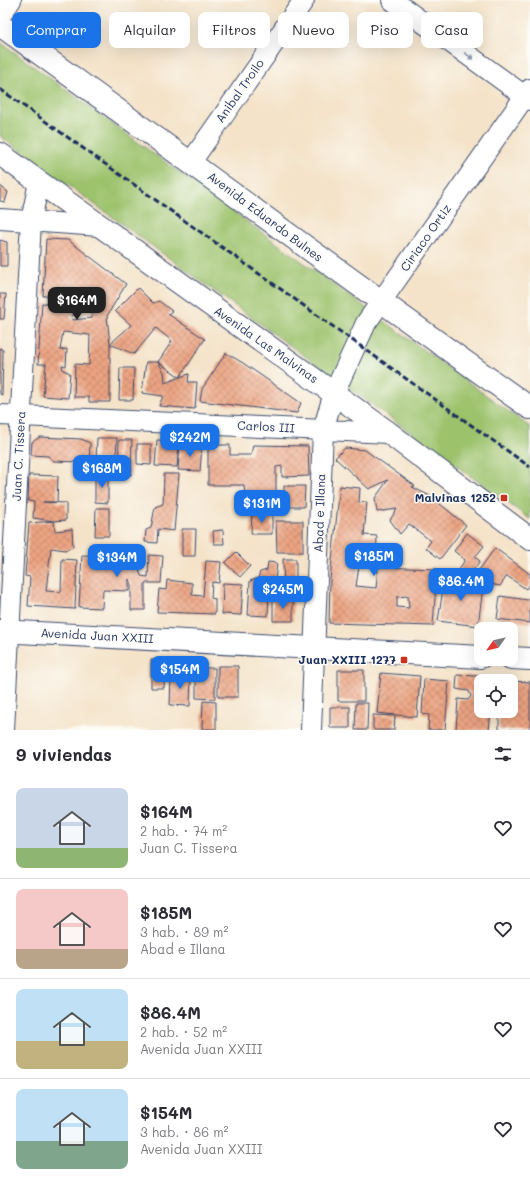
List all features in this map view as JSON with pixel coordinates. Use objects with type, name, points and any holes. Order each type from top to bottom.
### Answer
[{"type":"main road","name":"Avenida Eduardo Bulnes","points":[[0,25],[191,162],[381,303],[530,408]]},
{"type":"main road","name":"Avenida Las Malvinas","points":[[0,154],[334,393],[530,538]]},
{"type":"main road","name":"Avenida Juan XXIII","points":[[5,631],[474,657]]},
{"type":"main road","points":[[518,658],[530,659]]},
{"type":"street","points":[[0,16],[11,0]]},
{"type":"street","name":"Anibal Troilo","points":[[191,162],[304,0]]},
{"type":"street","points":[[392,0],[528,95]]},
{"type":"street","name":"Ciriaco Ortiz","points":[[334,393],[366,323],[528,95]]},
{"type":"street","name":"Juan C. Tissera","points":[[4,730],[5,631],[20,416],[31,221],[39,182]]},
{"type":"street","points":[[0,219],[100,226]]},
{"type":"street","name":"Abad e Illana","points":[[311,730],[316,649],[323,430],[334,393]]},
{"type":"street","name":"Carlos III","points":[[0,415],[389,433]]},
{"type":"green space","points":[[0,42],[530,427],[530,519],[0,136]]},
{"type":"building","points":[[0,186],[8,192],[5,202],[0,201]]},
{"type":"building","points":[[46,239],[68,240],[126,284],[107,316],[110,344],[110,402],[89,402],[89,397],[74,397],[75,364],[89,365],[90,335],[63,332],[60,350],[67,349],[66,366],[62,365],[63,370],[70,373],[68,398],[43,396],[46,364],[38,364],[42,303],[75,305],[78,313],[71,316],[72,320],[92,318],[91,296],[43,296]]},
{"type":"building","points":[[0,240],[7,242],[7,266],[0,266]]},
{"type":"building","points":[[138,288],[153,303],[159,301],[172,311],[168,314],[205,339],[180,377],[158,362],[172,341],[156,328],[134,354],[110,344],[131,325],[115,311]]},
{"type":"building","points":[[0,294],[6,294],[4,319],[0,319]]},
{"type":"building","points":[[0,348],[3,350],[2,395],[0,394]]},
{"type":"building","points":[[226,353],[301,403],[297,413],[200,401],[202,389]]},
{"type":"building","points":[[146,362],[158,362],[164,372],[165,383],[189,374],[188,382],[197,382],[195,409],[159,406],[163,396],[142,393]]},
{"type":"building","points":[[120,368],[134,368],[133,400],[119,400]]},
{"type":"building","points":[[40,437],[81,439],[90,443],[89,469],[79,468],[80,462],[54,461],[48,456],[31,455],[32,442]]},
{"type":"building","points":[[97,438],[117,438],[116,459],[96,459]]},
{"type":"building","points":[[119,440],[132,440],[131,475],[118,474]]},
{"type":"building","points":[[157,440],[179,441],[177,467],[155,466]]},
{"type":"building","points":[[137,444],[151,444],[151,465],[137,464]]},
{"type":"building","points":[[180,444],[202,446],[200,471],[178,470]]},
{"type":"building","points":[[208,445],[230,445],[230,455],[251,455],[253,445],[308,446],[309,476],[282,477],[282,466],[276,467],[276,506],[251,506],[252,498],[245,496],[244,485],[208,485]]},
{"type":"building","points":[[345,448],[365,450],[415,486],[412,487],[430,496],[466,525],[440,559],[426,548],[431,541],[409,524],[400,534],[390,520],[397,509],[377,512],[375,498],[388,480],[369,489],[335,458]]},
{"type":"building","points":[[164,474],[179,474],[174,531],[158,529],[157,543],[145,542],[146,530],[151,528],[155,507],[163,504]]},
{"type":"building","points":[[29,475],[58,476],[57,502],[43,502],[66,503],[66,520],[54,521],[33,518],[34,502],[28,501]]},
{"type":"building","points":[[95,475],[108,475],[108,503],[95,502]]},
{"type":"building","points":[[284,486],[305,486],[304,507],[284,507]]},
{"type":"building","points":[[340,486],[360,488],[359,503],[367,502],[364,535],[377,536],[376,561],[360,560],[356,586],[376,588],[378,567],[437,569],[433,626],[329,623],[330,579]],"holes":[[[408,596],[409,608],[397,607],[397,597]]]},
{"type":"building","points":[[96,508],[109,508],[109,536],[95,536]]},
{"type":"building","points":[[252,513],[272,513],[272,534],[251,534]]},
{"type":"building","points":[[54,521],[55,531],[72,529],[73,547],[65,550],[51,548],[46,591],[61,592],[62,559],[77,560],[75,609],[28,606],[30,577],[25,576],[29,523]]},
{"type":"building","points":[[276,521],[303,521],[303,552],[277,552]]},
{"type":"building","points":[[182,529],[196,529],[195,556],[182,556]]},
{"type":"building","points":[[223,530],[224,544],[214,544],[213,531]]},
{"type":"building","points":[[467,533],[484,546],[475,557],[480,561],[469,576],[459,569],[465,560],[454,551]]},
{"type":"building","points":[[122,547],[131,548],[130,557],[145,557],[144,564],[138,566],[141,576],[148,577],[149,555],[163,556],[161,583],[145,583],[145,610],[131,610],[131,583],[129,579],[129,591],[103,590],[102,608],[79,607],[82,555],[105,556],[105,565],[112,560]]},
{"type":"building","points":[[495,548],[530,574],[530,584],[526,589],[507,576],[500,586],[490,584],[489,577],[479,570]]},
{"type":"building","points":[[236,552],[250,566],[240,577],[225,563]]},
{"type":"building","points":[[283,559],[296,559],[296,594],[284,594]]},
{"type":"building","points":[[206,561],[221,562],[219,583],[212,582],[211,598],[215,599],[215,614],[157,612],[159,589],[166,590],[167,580],[192,583],[192,595],[203,596]]},
{"type":"building","points":[[268,562],[277,563],[275,581],[269,584],[268,616],[248,615],[250,581],[258,578],[260,572],[267,570]]},
{"type":"building","points":[[459,577],[483,587],[479,622],[474,622],[474,626],[438,621],[444,582]]},
{"type":"building","points":[[223,583],[243,584],[241,615],[222,614]]},
{"type":"building","points":[[500,596],[528,600],[530,598],[530,623],[497,619]]},
{"type":"building","points":[[273,600],[293,600],[293,621],[273,621]]},
{"type":"building","points":[[151,660],[165,661],[164,688],[151,688]]},
{"type":"building","points":[[218,666],[238,666],[238,697],[218,697]]},
{"type":"building","points":[[196,668],[215,668],[215,699],[196,698]]},
{"type":"building","points":[[338,670],[364,670],[364,701],[338,701]]},
{"type":"building","points":[[381,673],[420,676],[417,717],[377,713]]},
{"type":"building","points":[[171,675],[191,676],[190,706],[170,705]]},
{"type":"building","points":[[457,675],[474,676],[474,718],[490,718],[489,730],[456,730],[458,699],[468,700],[471,696],[469,691],[456,689]]},
{"type":"building","points":[[424,679],[449,681],[445,730],[428,730],[429,715],[422,714]]},
{"type":"building","points":[[518,681],[530,682],[530,730],[499,730],[499,718],[518,718]]},
{"type":"building","points":[[203,701],[216,702],[216,729],[202,729]]},
{"type":"building","points":[[356,703],[368,703],[367,730],[355,730]]},
{"type":"building","points":[[330,707],[350,707],[350,728],[330,728]]},
{"type":"building","points":[[373,715],[395,716],[394,730],[375,730],[373,728]]},
{"type":"railway","points":[[0,89],[530,467]]},
{"type":"place","name":"Malvinas 1252","points":[[504,498]]},
{"type":"place","name":"Juan XXIII 1277","points":[[404,660]]}]
